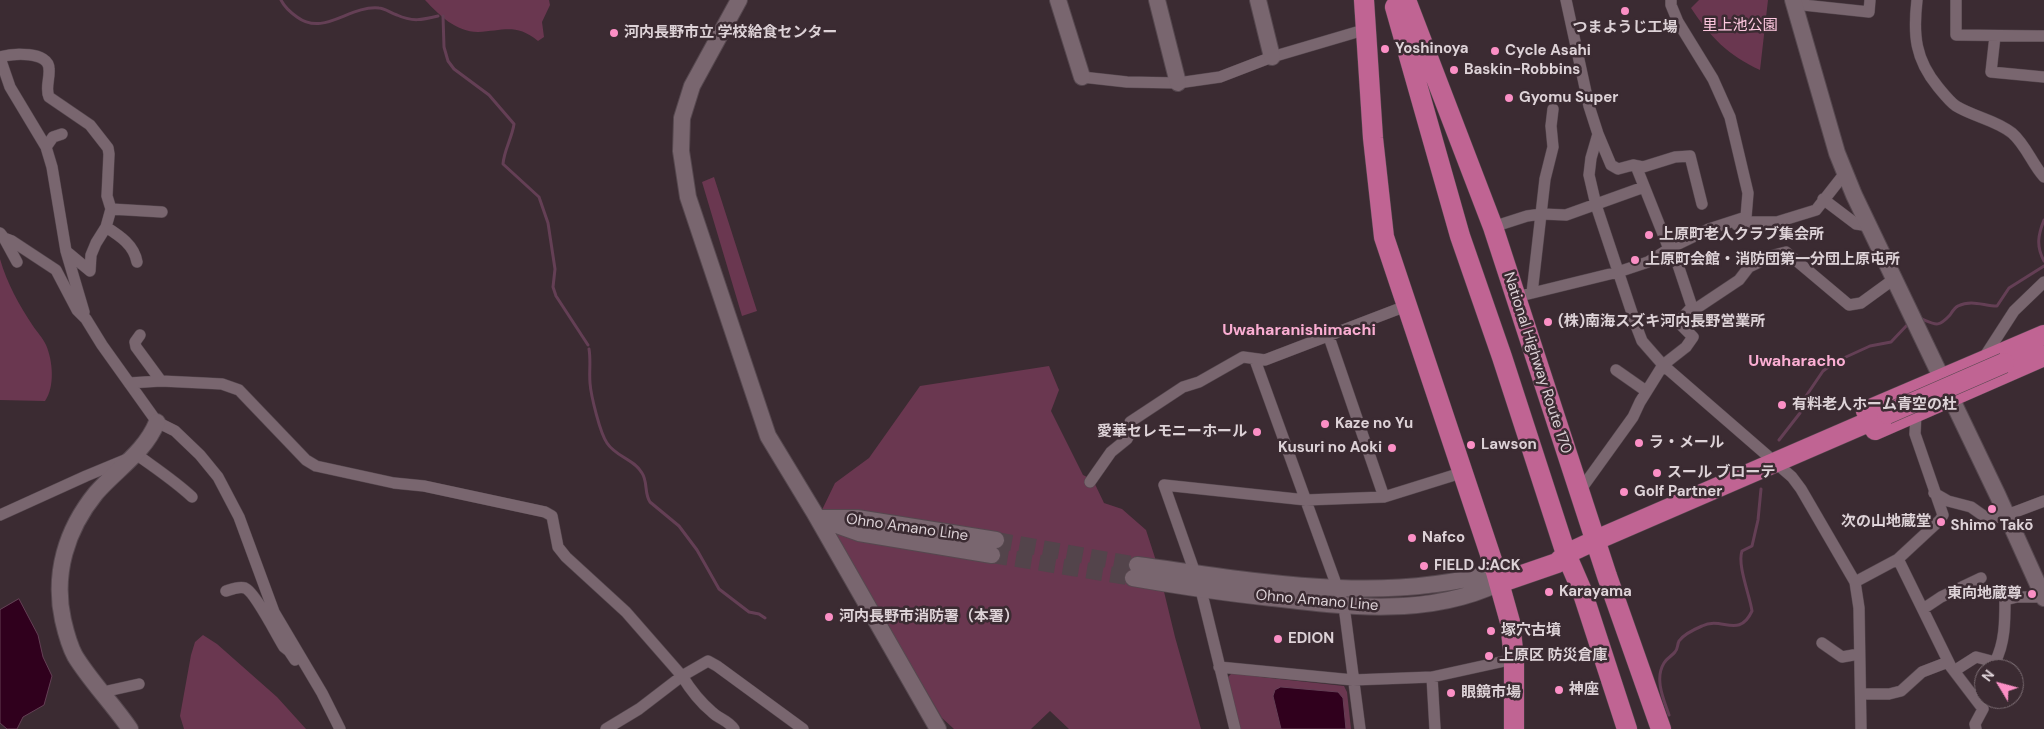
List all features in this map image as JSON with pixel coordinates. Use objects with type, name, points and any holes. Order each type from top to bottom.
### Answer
[{"type":"highway","points":[[1364,0],[1373,138],[1384,237],[1461,473],[1498,578],[1510,622],[1514,659],[1514,729]]},
{"type":"highway","name":"National Highway Route 170","points":[[1393,0],[1452,212],[1502,357],[1566,554],[1582,591],[1627,729]]},
{"type":"highway","name":"National Highway Route 170","points":[[1406,0],[1493,227],[1524,295],[1545,392],[1596,540],[1606,576],[1661,729]]},
{"type":"highway","points":[[1775,464],[1781,448],[2044,335]]},
{"type":"highway","points":[[1498,578],[1553,552],[1566,554],[2044,346]]},
{"type":"highway","points":[[1775,464],[1796,464],[2044,356]]},
{"type":"street","points":[[739,0],[692,86],[682,118],[681,151],[688,197],[768,436],[818,518],[938,729]]},
{"type":"street","points":[[1058,0],[1082,77],[1126,82],[1178,83],[1220,77],[1272,57],[1367,29]]},
{"type":"street","points":[[1158,0],[1178,83]]},
{"type":"street","points":[[1258,0],[1272,57]]},
{"type":"street","points":[[1566,0],[1589,106],[1611,165],[1618,169],[1632,165],[1643,167],[1675,157],[1690,156],[1702,204]]},
{"type":"street","points":[[1554,109],[1551,126],[1553,147],[1545,179],[1542,214],[1524,295],[1618,272],[1655,259],[1670,248],[1709,229],[1746,217],[1748,192],[1730,116],[1713,80],[1678,22],[1671,0]]},
{"type":"street","points":[[1861,694],[1889,694],[1901,691],[1922,672],[1976,658],[1995,662],[2000,653],[2004,628],[2005,600],[2017,597],[2044,597],[1845,173],[1837,153],[1794,2],[1869,12],[1870,0]]},
{"type":"street","points":[[1917,0],[1914,24],[1916,43],[1921,61],[1928,75],[1956,106],[2001,126],[2012,133],[2044,177]]},
{"type":"street","points":[[1956,0],[1956,35],[2044,36]]},
{"type":"street","points":[[1995,36],[1991,72],[2044,77]]},
{"type":"street","points":[[66,251],[90,271],[91,255],[106,227],[111,209],[107,196],[108,148],[82,112],[50,98],[47,88],[50,68],[45,60],[40,57],[14,54],[0,58],[10,86],[46,147],[52,167],[66,251],[86,319]]},
{"type":"street","points":[[46,147],[52,138],[62,134]]},
{"type":"street","points":[[1598,134],[1591,158],[1589,175],[1596,205],[1642,341],[1663,364],[1792,477],[1801,489],[1855,582],[1858,608],[1861,729]]},
{"type":"street","points":[[1636,166],[1692,307]]},
{"type":"street","points":[[1709,229],[1727,228],[1749,222],[1777,222],[1816,210],[1845,173]]},
{"type":"street","points":[[1499,225],[1527,216],[1542,214],[1566,215],[1644,187]]},
{"type":"street","points":[[1824,199],[1856,224],[1869,226]]},
{"type":"street","points":[[111,209],[162,212]]},
{"type":"street","points":[[106,227],[129,245],[135,253],[137,262]]},
{"type":"street","points":[[2,235],[17,262]]},
{"type":"street","points":[[2,235],[56,270],[78,310],[157,422],[175,431],[200,455],[218,477],[239,517],[274,612],[326,701],[340,729]]},
{"type":"street","points":[[1692,307],[1697,308],[1739,280],[1749,267],[1774,255],[1786,252],[1849,305],[1861,302],[1894,280]]},
{"type":"street","points":[[1982,361],[2014,310],[2044,282]]},
{"type":"street","points":[[1090,482],[1111,452],[1126,440],[1130,433],[1130,422],[1184,387],[1199,382],[1243,357],[1265,360],[1406,306]]},
{"type":"street","points":[[1579,492],[1633,418],[1646,391],[1663,364],[1686,347],[1694,337],[1678,322],[1692,307]]},
{"type":"street","points":[[140,335],[135,342],[136,347],[162,381]]},
{"type":"street","points":[[1329,337],[1384,497]]},
{"type":"street","points":[[1255,360],[1344,606],[1360,729]]},
{"type":"street","points":[[1616,370],[1646,391]]},
{"type":"street","points":[[128,383],[162,381],[222,384],[238,390],[306,460],[316,466],[394,483],[424,486],[545,512],[552,516],[558,547],[566,557],[626,612],[682,676],[705,706],[734,729]]},
{"type":"street","points":[[1855,582],[1898,559],[1943,515],[1915,434],[1916,413]]},
{"type":"street","points":[[130,729],[84,670],[69,643],[60,607],[59,586],[66,544],[82,512],[98,491],[148,441],[157,422]]},
{"type":"street","points":[[134,455],[166,478],[176,482],[192,497]]},
{"type":"street","points":[[0,515],[134,455]]},
{"type":"street","points":[[1195,573],[1164,485],[1306,500],[1384,497],[1461,473]]},
{"type":"street","points":[[1934,493],[1948,501],[1971,506],[1988,519],[2007,515],[2044,501]]},
{"type":"street","name":"Ohno Amano Line","points":[[818,518],[859,533],[994,548]]},
{"type":"street","points":[[1898,559],[1951,666],[1982,709],[1976,729]]},
{"type":"street","name":"Ohno Amano Line","points":[[1135,572],[1195,573],[1339,590],[1442,585],[1498,578],[1478,594],[1403,607],[1344,606],[1201,590],[1135,572]]},
{"type":"street","points":[[1923,609],[1941,597],[1981,578]]},
{"type":"street","points":[[226,591],[239,587],[247,589],[256,598],[284,647],[289,651],[316,692],[326,701]]},
{"type":"street","points":[[1201,590],[1235,729]]},
{"type":"street","points":[[1822,643],[1842,658],[1859,654]]},
{"type":"street","points":[[1219,666],[1353,680],[1432,678],[1514,659]]},
{"type":"street","points":[[606,729],[639,709],[682,676],[708,662],[717,666],[803,729]]},
{"type":"street","points":[[1432,678],[1435,729]]},
{"type":"street","points":[[103,692],[139,684]]},
{"type":"green space","points":[[425,0],[549,0],[550,5],[542,22],[544,37],[538,41],[530,35],[516,30],[478,32],[462,29],[448,22]]},
{"type":"green space","name":"里上池公園","points":[[1699,0],[1768,0],[1760,70],[1729,52],[1713,37],[1691,8]]},
{"type":"green space","points":[[714,177],[757,311],[742,316],[702,182]]},
{"type":"green space","points":[[0,259],[14,294],[48,351],[52,381],[45,401],[0,400]]},
{"type":"green space","points":[[1049,366],[1059,390],[1051,411],[1083,475],[1093,480],[1104,503],[1122,509],[1146,530],[1158,567],[1175,637],[1201,729],[1069,729],[1050,711],[1031,729],[954,729],[942,718],[821,512],[835,483],[869,458],[920,386]]},
{"type":"green space","points":[[203,635],[217,644],[277,697],[306,729],[184,729],[180,716],[191,655],[195,642]]},
{"type":"green space","points":[[1233,672],[1344,686],[1347,692],[1351,729],[1240,729],[1227,678]]},
{"type":"shaded area","points":[[19,599],[38,635],[43,657],[52,676],[44,705],[23,717],[17,729],[7,729],[0,723],[0,610]]},
{"type":"shaded area","points":[[1281,687],[1338,692],[1343,698],[1346,729],[1281,729],[1273,696],[1275,690]]},
{"type":"waterway","points":[[281,0],[288,10],[297,17],[317,24],[368,8],[381,8],[412,19],[438,16]]},
{"type":"waterway","points":[[443,16],[444,47],[448,61],[454,69],[489,95],[514,124],[503,164],[539,197],[548,223],[555,269],[553,287],[556,296],[588,345]]},
{"type":"waterway","points":[[2044,220],[2039,240],[2044,261]]},
{"type":"waterway","points":[[1919,318],[1939,324],[1956,307],[1963,304],[1973,303],[1997,306],[2009,288],[2044,266]]},
{"type":"waterway","points":[[1779,440],[1800,413],[1802,402],[1823,371],[1835,362],[1870,346],[1891,342],[1909,323]]},
{"type":"waterway","points":[[589,349],[592,396],[599,423],[607,443],[615,452],[639,468],[644,476],[650,502],[679,526],[697,550],[719,589],[749,612],[759,614],[765,618]]},
{"type":"waterway","points":[[1669,715],[1661,689],[1660,676],[1664,663],[1676,651],[1679,641],[1689,632],[1709,624],[1742,624],[1752,611],[1742,572],[1741,557],[1742,551],[1752,546],[1758,520],[1761,489]]},
{"type":"tunnel","points":[[996,540],[1137,565]]},
{"type":"tunnel","points":[[992,555],[1133,578]]},
{"type":"place","name":"つまようじ工場","points":[[1625,11]]},
{"type":"place","name":"河内長野市立 学校給食センター","points":[[614,33]]},
{"type":"place","name":"Yoshinoya","points":[[1385,49]]},
{"type":"place","name":"Cycle Asahi","points":[[1495,51]]},
{"type":"place","name":"Baskin-Robbins","points":[[1454,70]]},
{"type":"place","name":"Gyomu Super","points":[[1509,98]]},
{"type":"place","name":"上原町老人クラブ集会所","points":[[1649,235]]},
{"type":"place","name":"上原町会館・消防団第一分団上原屯所","points":[[1635,260]]},
{"type":"place","name":"(株)南海スズキ河内長野営業所","points":[[1548,322]]},
{"type":"place","name":"有料老人ホーム青空の杜","points":[[1782,405]]},
{"type":"place","name":"Kaze no Yu","points":[[1325,424]]},
{"type":"place","name":"愛華セレモニーホール","points":[[1257,432]]},
{"type":"place","name":"ラ・メール","points":[[1639,443]]},
{"type":"place","name":"Lawson","points":[[1471,445]]},
{"type":"place","name":"Kusuri no Aoki","points":[[1392,448]]},
{"type":"place","name":"スール ブローテ","points":[[1657,473]]},
{"type":"place","name":"Golf Partner","points":[[1624,492]]},
{"type":"place","name":"Shimo Takō","points":[[1992,509]]},
{"type":"place","name":"次の山地蔵堂","points":[[1941,522]]},
{"type":"place","name":"Nafco","points":[[1412,538]]},
{"type":"place","name":"FIELD J:ACK","points":[[1424,566]]},
{"type":"place","name":"Karayama","points":[[1549,592]]},
{"type":"place","name":"東向地蔵尊","points":[[2032,594]]},
{"type":"place","name":"河内長野市消防署（本署）","points":[[829,617]]},
{"type":"place","name":"塚穴古墳","points":[[1491,631]]},
{"type":"place","name":"EDION","points":[[1278,639]]},
{"type":"place","name":"上原区 防災倉庫","points":[[1489,656]]},
{"type":"place","name":"神座","points":[[1559,690]]},
{"type":"place","name":"眼鏡市場","points":[[1451,693]]},
{"type":"district","name":"Uwaharanishimachi","points":[[1299,331]]},
{"type":"district","name":"Uwaharacho","points":[[1797,362]]}]
